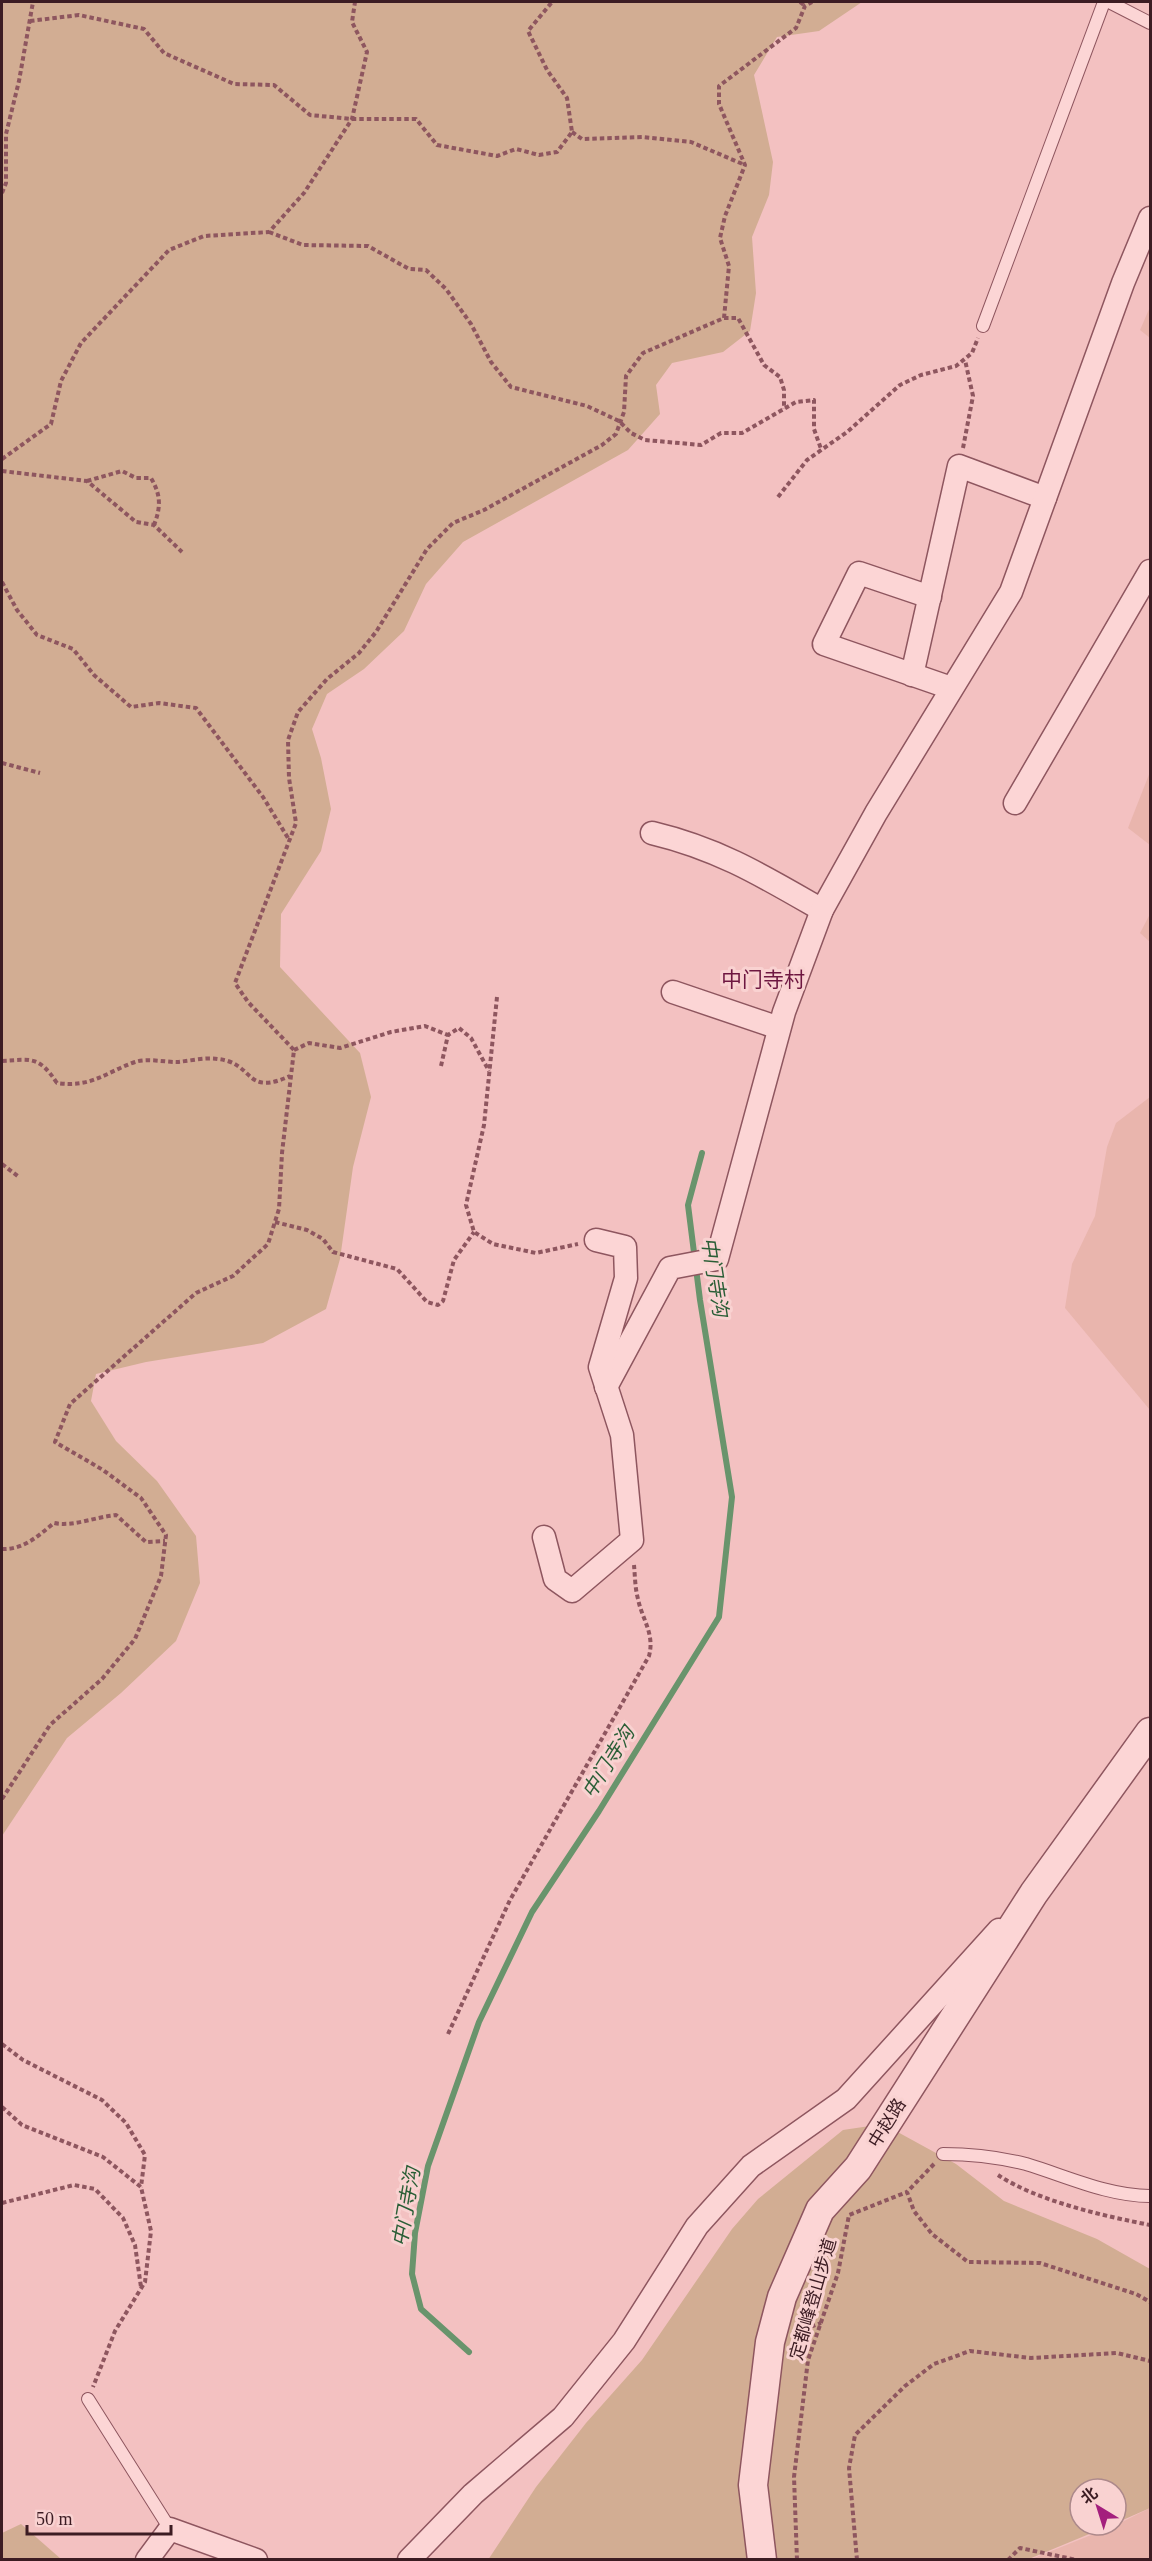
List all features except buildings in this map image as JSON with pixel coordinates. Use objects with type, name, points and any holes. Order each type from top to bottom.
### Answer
[{"type":"street","points":[[606,1387],[670,1268],[717,1260],[779,1028],[822,910],[876,813],[1011,592],[1123,283],[1150,218]]},
{"type":"street","points":[[912,675],[959,466],[1045,498]]},
{"type":"street","points":[[1015,803],[1150,571]]},
{"type":"street","points":[[930,597],[859,573],[824,644],[951,688]]},
{"type":"street","points":[[652,833],[693,843],[748,867],[822,910]]},
{"type":"street","points":[[673,992],[779,1028]]},
{"type":"street","points":[[544,1537],[555,1579],[572,1591],[632,1540],[622,1435],[600,1367],[626,1278],[625,1247],[596,1240]]},
{"type":"street","name":"中赵路","points":[[762,2559],[753,2486],[770,2342],[782,2297],[820,2210],[858,2168],[1034,1893],[1150,1732]]},
{"type":"street","points":[[409,2559],[473,2494],[563,2417],[624,2342],[697,2226],[751,2166],[846,2099],[1034,1893]]},
{"type":"street","points":[[147,2559],[170,2529],[256,2559]]},
{"type":"lane","points":[[983,326],[1104,2]]},
{"type":"lane","points":[[1109,2],[1150,23]]},
{"type":"lane","points":[[943,2154],[977,2154],[1024,2164],[1136,2196],[1150,2196]]},
{"type":"lane","points":[[88,2399],[170,2529]]},
{"type":"path","points":[[2,193],[6,183],[6,134],[33,2]]},
{"type":"path","points":[[269,232],[304,193],[352,119],[367,52],[352,22],[355,2]]},
{"type":"path","points":[[552,2],[528,31],[547,69],[567,98],[572,132],[582,140],[643,137],[691,142],[745,165]]},
{"type":"path","points":[[800,2],[805,6]]},
{"type":"path","points":[[724,318],[729,266],[720,238],[725,216],[745,165],[719,104],[719,86],[796,28],[805,6],[812,2]]},
{"type":"path","points":[[30,21],[79,15],[144,29],[164,53],[234,84],[274,85],[310,114],[352,119],[416,119],[437,145],[497,156],[516,149],[539,155],[557,152],[572,132]]},
{"type":"path","points":[[2,459],[51,424],[61,381],[81,343],[169,250],[204,236],[269,232],[303,245],[368,246],[409,269],[426,270],[446,289],[471,324],[491,362],[511,387],[587,406],[619,421],[631,433],[645,440],[701,445],[722,433],[742,434],[796,402],[814,400],[814,429],[821,449]]},
{"type":"path","points":[[294,1050],[248,1002],[235,983],[279,874],[296,823],[289,778],[288,740],[298,711],[327,679],[360,653],[376,632],[427,549],[453,523],[484,510],[602,445],[616,434],[624,411],[626,376],[643,353],[724,318],[738,318],[764,364],[780,377],[784,390],[784,410]]},
{"type":"path","points":[[778,497],[807,460],[847,432],[900,385],[921,375],[956,366],[965,360],[972,353],[983,326]]},
{"type":"path","points":[[959,466],[973,396],[965,360]]},
{"type":"path","points":[[2,471],[87,482],[122,471],[136,478],[151,478],[159,491],[159,510],[154,525]]},
{"type":"path","points":[[87,482],[136,522],[154,525],[182,552]]},
{"type":"path","points":[[2,582],[17,610],[37,635],[73,649],[94,675],[131,707],[159,703],[196,708],[263,797],[289,839]]},
{"type":"path","points":[[2,763],[40,772]]},
{"type":"path","points":[[497,998],[484,1125],[466,1204],[474,1232],[493,1244],[536,1253],[596,1240]]},
{"type":"path","points":[[294,1050],[309,1043],[340,1048],[391,1032],[425,1026],[448,1035]]},
{"type":"path","points":[[441,1066],[448,1035],[459,1028],[471,1038],[489,1072]]},
{"type":"path","points":[[2,1799],[50,1725],[102,1679],[135,1639],[161,1576],[166,1534],[141,1498],[103,1470],[55,1442],[70,1404],[196,1293],[233,1276],[268,1244],[279,1209],[282,1153],[294,1050]]},
{"type":"path","points":[[2,1061],[27,1059],[45,1065],[57,1083],[74,1085],[110,1075],[137,1061],[216,1058],[234,1062],[255,1082],[272,1085],[291,1076]]},
{"type":"path","points":[[2,1164],[19,1177]]},
{"type":"path","points":[[275,1222],[308,1230],[323,1239],[333,1252],[397,1269],[427,1302],[438,1305],[444,1301],[454,1260],[474,1232]]},
{"type":"path","points":[[2,1549],[13,1550],[23,1545],[54,1523],[67,1525],[91,1517],[116,1515],[146,1542],[165,1541]]},
{"type":"path","points":[[448,2034],[510,1900],[649,1656],[650,1632],[638,1600],[632,1540]]},
{"type":"path","points":[[2,2044],[23,2060],[102,2100],[126,2123],[145,2155],[141,2187],[151,2231],[145,2282],[115,2331],[88,2399]]},
{"type":"path","points":[[2,2107],[22,2125],[103,2157],[141,2187]]},
{"type":"path","points":[[943,2154],[907,2192],[914,2211],[932,2234],[968,2262],[1040,2264],[1136,2294],[1150,2302]]},
{"type":"path","points":[[977,2154],[997,2174],[1016,2187],[1112,2217],[1150,2225]]},
{"type":"path","points":[[2,2203],[74,2186],[95,2188],[123,2218],[135,2246],[141,2288]]},
{"type":"path","name":"定都峰登山步道","points":[[797,2559],[794,2477],[808,2360],[838,2273],[849,2215],[907,2192]]},
{"type":"path","points":[[857,2559],[849,2468],[855,2435],[905,2386],[934,2364],[970,2351],[1030,2358],[1117,2352],[1150,2361]]},
{"type":"path","points":[[1008,2559],[1020,2548],[1077,2559]]},
{"type":"shaded area","points":[[2,2],[862,2],[819,31],[777,37],[754,75],[773,162],[769,195],[752,237],[756,293],[750,331],[723,352],[672,363],[656,385],[660,414],[628,450],[463,542],[426,584],[404,631],[364,669],[327,694],[312,729],[321,758],[331,809],[321,851],[281,914],[280,967],[360,1053],[371,1097],[353,1167],[340,1259],[326,1309],[263,1343],[146,1362],[96,1374],[91,1401],[116,1441],[157,1481],[196,1536],[200,1583],[176,1641],[121,1693],[67,1738],[2,1836]]},
{"type":"shaded area","points":[[1150,307],[1150,338],[1140,330]]},
{"type":"shaded area","points":[[1150,772],[1150,845],[1128,828]]},
{"type":"shaded area","points":[[1150,914],[1150,942],[1140,933]]},
{"type":"shaded area","points":[[1150,1097],[1150,1410],[1065,1308],[1072,1264],[1095,1216],[1107,1147],[1116,1123]]},
{"type":"shaded area","points":[[883,2124],[956,2164],[1004,2201],[1097,2239],[1150,2269],[1150,2508],[1128,2518],[1128,2477],[1068,2477],[1068,2537],[1082,2537],[1029,2559],[488,2560],[536,2487],[586,2423],[642,2360],[732,2229],[758,2199],[843,2130]]},
{"type":"shaded area","points":[[1150,2508],[1150,2559],[1029,2560],[1086,2537],[1128,2537],[1128,2519]]},
{"type":"shaded area","points":[[21,2524],[61,2559],[2,2559],[2,2533]]},
{"type":"waterway","name":"中门寺沟","points":[[469,2352],[421,2309],[412,2274],[415,2233],[428,2166],[479,2022],[532,1912],[599,1811],[719,1617],[732,1497],[700,1300],[688,1205],[702,1153]]},
{"type":"district","name":"中门寺村","points":[[763,980]]}]
